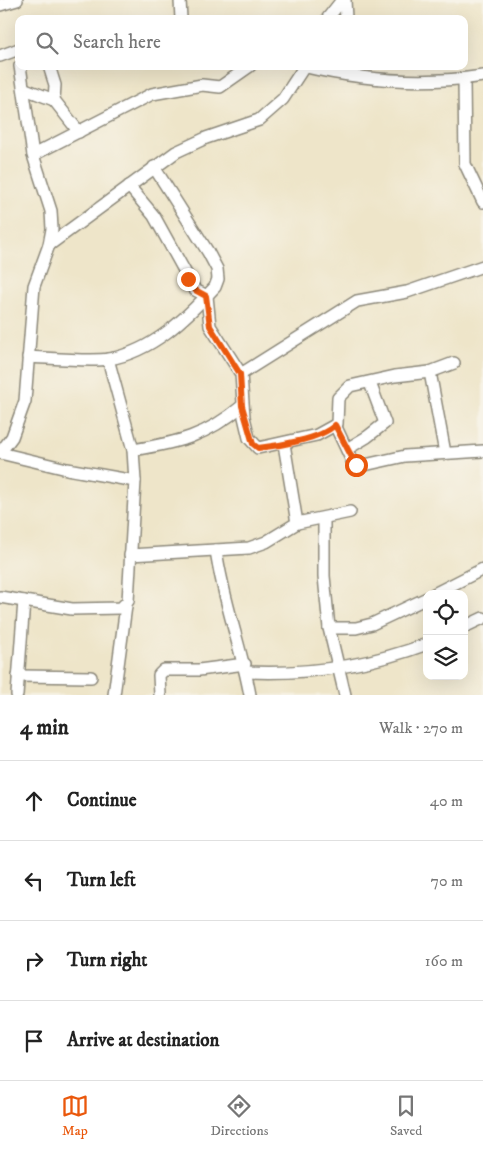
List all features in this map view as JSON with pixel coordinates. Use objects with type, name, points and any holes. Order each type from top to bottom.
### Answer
[{"type":"street","points":[[0,5],[17,0]]},
{"type":"street","points":[[180,0],[181,15]]},
{"type":"street","points":[[330,15],[343,0]]},
{"type":"street","points":[[343,0],[345,15]]},
{"type":"street","points":[[0,56],[15,53]]},
{"type":"street","points":[[21,70],[26,119],[33,155],[51,211],[52,229],[49,244],[34,286],[25,401],[12,437],[0,453],[67,469],[135,481]]},
{"type":"street","points":[[50,70],[55,85],[54,100]]},
{"type":"street","points":[[33,155],[152,94],[202,85],[220,87],[244,70]]},
{"type":"street","points":[[49,244],[176,152],[206,138],[259,120],[283,99],[301,70]]},
{"type":"street","points":[[348,70],[374,78],[417,80],[464,79],[483,76]]},
{"type":"street","points":[[464,79],[465,164],[483,202]]},
{"type":"street","points":[[24,89],[54,100],[79,132]]},
{"type":"street","points":[[28,357],[108,359],[158,340],[215,287],[218,279],[217,270],[154,167]]},
{"type":"street","points":[[129,186],[154,216],[195,290],[206,296]]},
{"type":"street","points":[[240,374],[357,301],[407,292],[483,266]]},
{"type":"street","points":[[206,296],[210,326],[240,374],[242,406],[253,444],[258,448],[284,444],[317,435],[337,424],[337,403],[341,394],[350,386],[395,376],[430,372],[454,363]]},
{"type":"street","points":[[108,359],[133,450],[135,481],[128,601],[114,695]]},
{"type":"street","points":[[430,372],[445,453]]},
{"type":"street","points":[[347,449],[368,437],[385,423],[370,383]]},
{"type":"street","points":[[133,450],[179,442],[219,423],[242,406]]},
{"type":"street","points":[[335,425],[352,461],[360,466],[406,456],[483,451]]},
{"type":"street","points":[[284,444],[296,523]]},
{"type":"street","points":[[130,555],[249,548],[266,542],[296,523],[350,512]]},
{"type":"street","points":[[324,518],[324,576],[329,628],[345,695]]},
{"type":"street","points":[[216,550],[220,581],[245,668],[250,695]]},
{"type":"street","points":[[442,590],[483,569]]},
{"type":"street","points":[[0,597],[72,608],[122,608],[126,606]]},
{"type":"street","points":[[329,628],[356,628],[372,624],[423,600]]},
{"type":"street","points":[[17,695],[24,601]]},
{"type":"street","points":[[468,625],[483,618]]},
{"type":"street","points":[[160,695],[159,675],[164,670],[245,668],[306,673],[340,669],[401,654],[423,646]]},
{"type":"street","points":[[18,676],[91,677]]},
{"type":"route","points":[[188,279],[195,290],[206,296],[210,326],[224,345],[240,374],[243,394],[242,406],[249,438],[253,444],[258,448],[272,447],[317,435],[335,425],[352,461],[356,465]]}]
